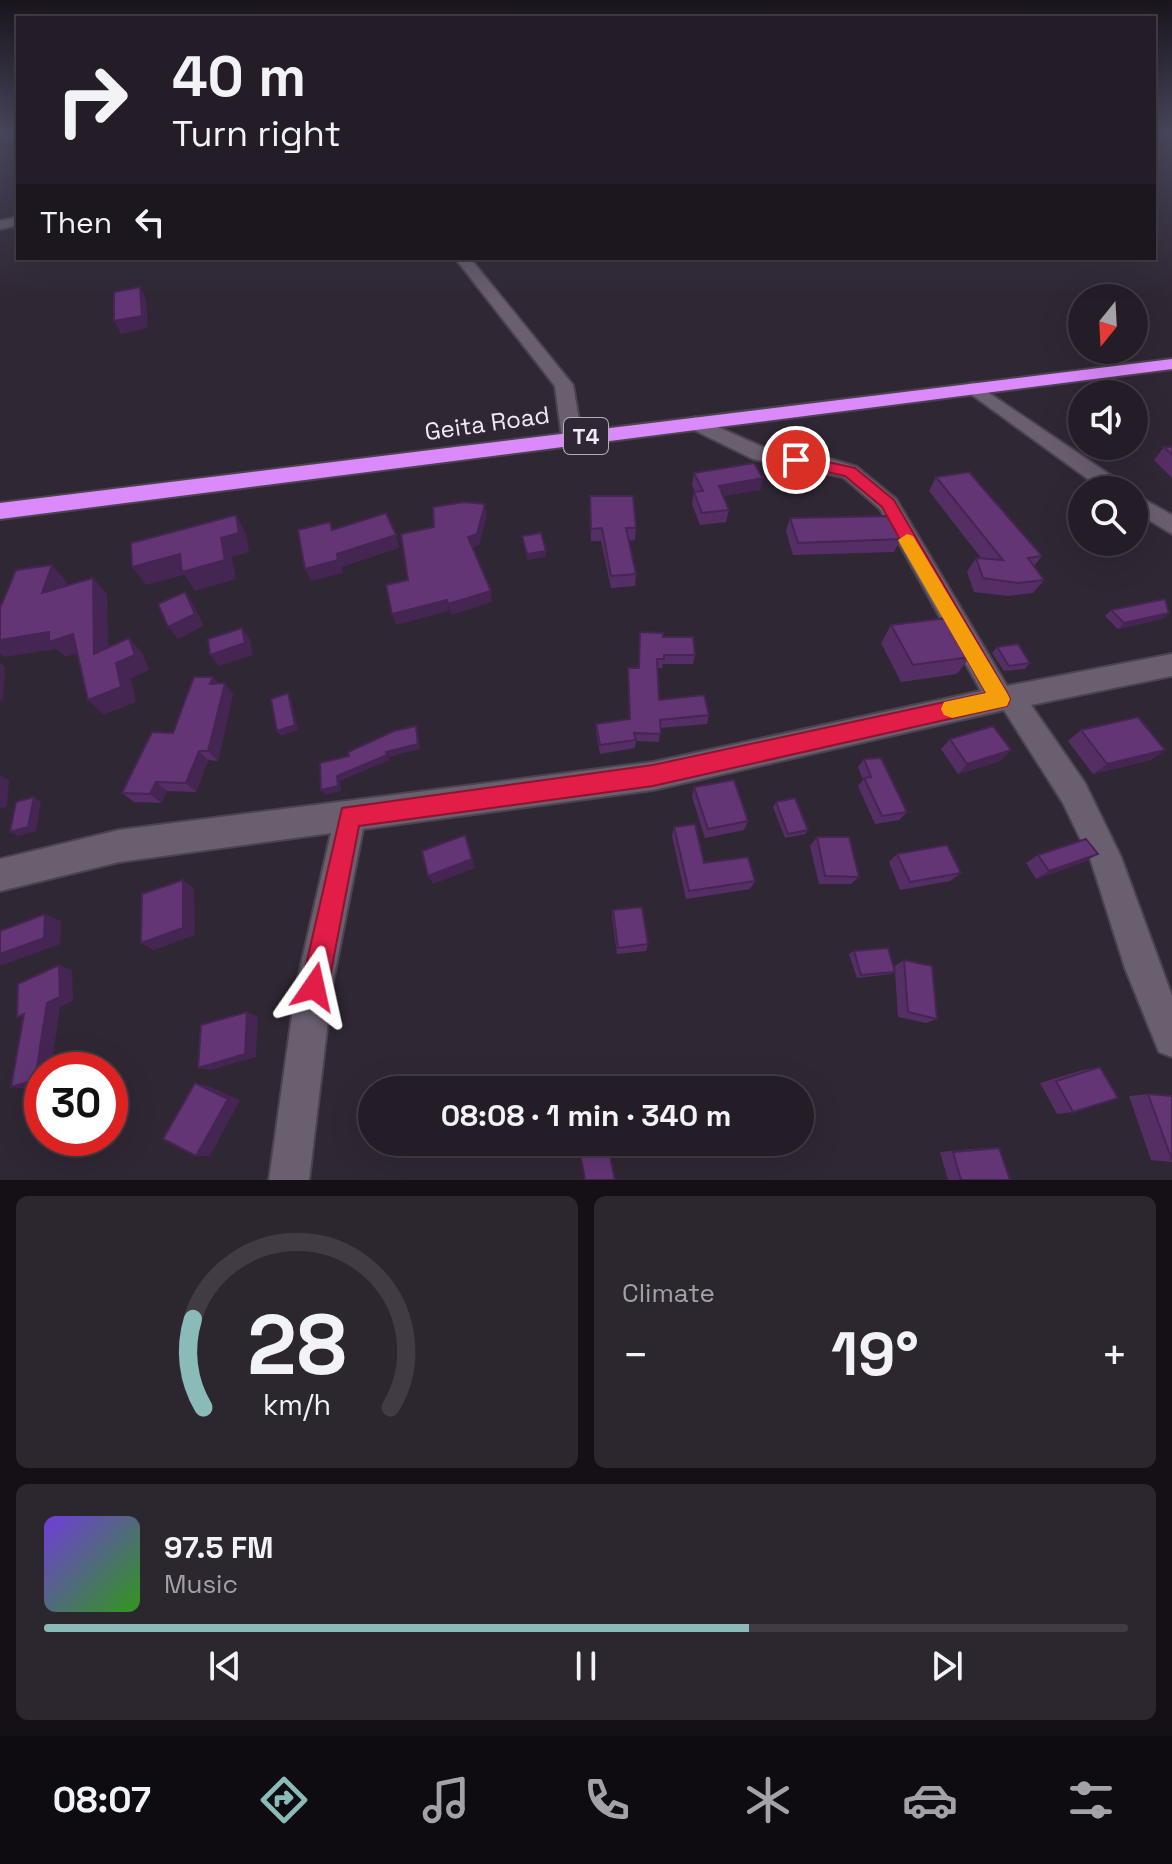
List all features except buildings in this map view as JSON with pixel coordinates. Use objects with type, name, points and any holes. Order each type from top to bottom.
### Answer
[{"type":"highway","name":"Geita Road","points":[[0,511],[1172,364]]},
{"type":"street","points":[[464,260],[564,385],[572,438]]},
{"type":"street","points":[[974,388],[1098,476]]},
{"type":"street","points":[[695,423],[760,454],[831,466],[862,480],[888,504],[1005,698],[1074,793],[1105,857],[1142,968],[1172,1039]]},
{"type":"street","points":[[1148,510],[1172,526]]},
{"type":"street","points":[[0,875],[119,846],[653,776],[1005,698],[1172,665]]},
{"type":"street","points":[[289,1180],[314,987],[350,816]]},
{"type":"slow traffic","points":[[907,540],[941,593],[973,656],[1000,699],[952,709]]},
{"type":"route","points":[[314,987],[350,816],[653,776],[1000,699],[888,504],[850,472],[796,460]]}]
